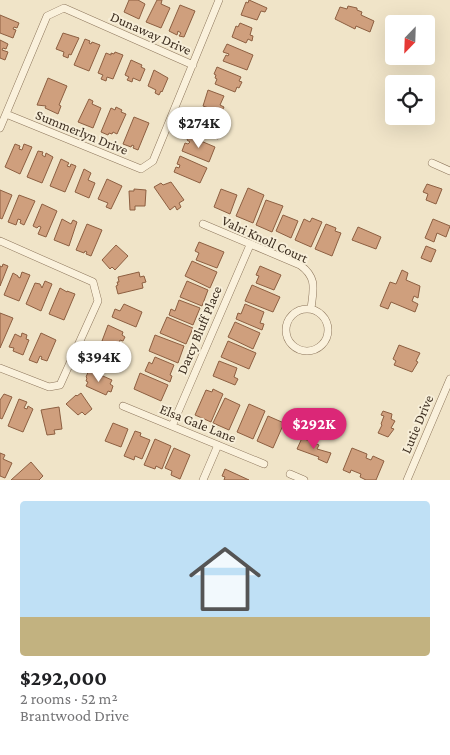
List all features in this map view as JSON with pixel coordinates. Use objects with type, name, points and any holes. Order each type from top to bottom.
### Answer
[{"type":"street","name":"Summerlyn Drive","points":[[6,114],[141,169],[153,161],[219,0]]},
{"type":"street","name":"Dunaway Drive","points":[[0,128],[47,16],[64,8],[193,65]]},
{"type":"street","points":[[432,163],[450,170]]},
{"type":"street","name":"Valri Knoll Court","points":[[203,224],[300,265],[314,281],[311,309]]},
{"type":"street","points":[[0,241],[93,282],[98,301],[60,385],[49,387],[0,368]]},
{"type":"street","name":"Darcy Bluff Place","points":[[172,426],[250,245]]},
{"type":"street","points":[[311,309],[322,316],[327,328],[327,335],[319,346],[306,350],[300,349],[294,346],[286,334],[288,321],[297,311],[311,309]]},
{"type":"street","name":"Lutie Drive","points":[[408,480],[450,378]]},
{"type":"street","name":"Elsa Gale Lane","points":[[123,406],[264,464]]},
{"type":"street","points":[[203,480],[218,445]]},
{"type":"street","points":[[290,474],[304,480]]},
{"type":"building","points":[[129,0],[138,0],[145,4],[139,19],[124,12]]},
{"type":"building","points":[[157,0],[162,0],[161,4],[170,8],[161,28],[146,22]]},
{"type":"building","points":[[249,0],[267,8],[265,12],[261,11],[257,20],[241,15],[246,2],[248,3]]},
{"type":"building","points":[[180,5],[195,11],[184,37],[179,36],[181,33],[178,31],[177,35],[169,31]]},
{"type":"building","points":[[348,6],[357,8],[357,10],[362,12],[361,15],[374,21],[370,32],[356,26],[355,29],[335,19],[340,7],[347,9]]},
{"type":"building","points":[[0,15],[19,23],[17,28],[14,27],[13,29],[16,30],[13,38],[0,33]]},
{"type":"building","points":[[240,23],[252,28],[250,35],[253,36],[252,41],[248,39],[246,43],[232,37],[236,26],[238,27]]},
{"type":"building","points":[[63,33],[79,38],[68,58],[63,56],[64,52],[56,49]]},
{"type":"building","points":[[85,39],[90,41],[89,43],[91,44],[92,42],[100,45],[89,71],[74,65]]},
{"type":"building","points":[[0,40],[8,44],[6,49],[3,48],[2,50],[8,52],[5,60],[0,58]]},
{"type":"building","points":[[227,44],[253,55],[247,70],[223,61],[226,55],[228,56],[229,54],[223,52]]},
{"type":"building","points":[[115,52],[123,55],[113,79],[107,77],[106,81],[101,79],[103,75],[98,73],[106,53],[111,55],[111,53],[114,54]]},
{"type":"building","points":[[131,60],[142,65],[141,67],[145,69],[140,81],[133,78],[132,82],[127,80],[129,77],[125,75]]},
{"type":"building","points":[[217,67],[241,77],[239,81],[242,82],[235,92],[215,84],[217,79],[214,74]]},
{"type":"building","points":[[154,70],[168,78],[159,95],[155,93],[156,90],[148,86]]},
{"type":"building","points":[[48,78],[67,86],[59,105],[61,106],[58,114],[45,108],[46,106],[37,105]]},
{"type":"building","points":[[208,90],[224,96],[220,105],[224,107],[222,111],[203,106]]},
{"type":"building","points":[[89,99],[93,101],[92,104],[101,108],[93,128],[78,122]]},
{"type":"building","points":[[116,107],[126,114],[117,134],[113,132],[108,135],[101,132],[111,108],[115,110]]},
{"type":"building","points":[[204,115],[224,124],[218,139],[192,128],[196,117],[202,120]]},
{"type":"building","points":[[134,117],[149,123],[138,150],[133,148],[134,146],[132,145],[131,147],[123,144]]},
{"type":"building","points":[[189,136],[215,147],[209,162],[182,151],[185,143],[188,144],[190,142],[187,140]]},
{"type":"building","points":[[15,144],[20,146],[19,149],[22,150],[24,144],[32,147],[20,174],[5,167]]},
{"type":"building","points":[[38,151],[43,152],[42,155],[45,157],[46,153],[53,157],[42,183],[27,177]]},
{"type":"building","points":[[180,156],[207,168],[200,183],[174,172],[176,167],[179,168],[180,165],[177,164]]},
{"type":"building","points":[[61,159],[69,163],[67,166],[70,167],[71,164],[76,166],[65,192],[50,186]]},
{"type":"building","points":[[84,169],[91,173],[88,180],[95,183],[89,198],[75,192]]},
{"type":"building","points":[[107,179],[122,186],[111,209],[106,207],[108,203],[98,199]]},
{"type":"building","points":[[171,182],[184,200],[179,203],[181,207],[177,210],[175,206],[170,210],[154,187],[161,183],[163,185]]},
{"type":"building","points":[[427,184],[442,189],[436,204],[426,200],[428,194],[423,192]]},
{"type":"building","points":[[248,188],[264,195],[253,223],[236,216]]},
{"type":"building","points":[[134,189],[146,190],[145,206],[135,206],[135,210],[130,210],[129,191],[134,191]]},
{"type":"building","points":[[221,189],[237,195],[230,214],[214,207]]},
{"type":"building","points":[[0,190],[12,195],[2,219],[0,218]]},
{"type":"building","points":[[19,195],[35,201],[24,225],[18,219],[16,225],[8,222]]},
{"type":"building","points":[[266,200],[283,206],[272,232],[256,225]]},
{"type":"building","points":[[42,204],[57,211],[46,237],[38,234],[41,227],[33,226]]},
{"type":"building","points":[[283,215],[298,221],[291,238],[276,231]]},
{"type":"building","points":[[312,218],[322,222],[311,247],[295,240],[304,219],[310,222]]},
{"type":"building","points":[[62,219],[71,224],[73,220],[77,222],[69,246],[54,240]]},
{"type":"building","points":[[433,219],[450,226],[446,237],[437,233],[434,242],[425,238]]},
{"type":"building","points":[[87,224],[102,230],[91,256],[86,254],[87,252],[85,251],[84,253],[76,250]]},
{"type":"building","points":[[326,224],[336,228],[335,231],[341,233],[332,256],[315,249]]},
{"type":"building","points":[[358,227],[381,237],[376,249],[352,240]]},
{"type":"building","points":[[199,242],[224,252],[217,268],[196,260],[199,253],[195,251]]},
{"type":"building","points":[[116,245],[128,256],[115,270],[112,267],[110,269],[102,260]]},
{"type":"building","points":[[426,246],[436,250],[431,262],[421,258]]},
{"type":"building","points":[[192,261],[217,272],[210,288],[185,276]]},
{"type":"building","points":[[3,264],[8,266],[0,286],[0,266],[2,267]]},
{"type":"building","points":[[260,266],[281,275],[274,290],[256,283],[259,276],[256,275]]},
{"type":"building","points":[[402,270],[408,273],[406,280],[420,286],[418,298],[414,296],[412,301],[418,304],[415,312],[391,302],[388,309],[380,306],[390,282],[396,284]]},
{"type":"building","points":[[22,272],[30,275],[19,301],[4,295],[13,273],[20,278]]},
{"type":"building","points":[[139,272],[140,277],[144,276],[146,282],[142,283],[143,288],[118,294],[116,286],[118,285],[117,282],[119,282],[118,277]]},
{"type":"building","points":[[45,281],[52,284],[41,311],[26,304],[35,283],[40,284],[42,288]]},
{"type":"building","points":[[187,281],[208,290],[202,306],[180,297]]},
{"type":"building","points":[[252,285],[280,297],[273,312],[245,301]]},
{"type":"building","points":[[60,288],[75,294],[64,320],[49,314]]},
{"type":"building","points":[[179,300],[200,308],[193,325],[169,315],[171,309],[175,311]]},
{"type":"building","points":[[124,304],[142,312],[136,327],[112,317],[115,309],[120,311]]},
{"type":"building","points":[[245,304],[264,312],[260,323],[264,324],[262,330],[236,319],[238,313],[241,314]]},
{"type":"building","points":[[0,313],[13,318],[0,348]]},
{"type":"building","points":[[167,317],[193,328],[186,344],[160,333]]},
{"type":"building","points":[[235,322],[260,333],[253,349],[228,337]]},
{"type":"building","points":[[108,325],[123,332],[122,335],[125,337],[123,341],[120,340],[117,347],[102,341]]},
{"type":"building","points":[[22,333],[27,335],[26,339],[29,340],[23,355],[13,351],[14,348],[9,347],[15,334],[21,337]]},
{"type":"building","points":[[41,333],[56,340],[47,361],[41,359],[42,357],[40,356],[37,363],[29,360]]},
{"type":"building","points":[[155,335],[184,346],[178,363],[149,351]]},
{"type":"building","points":[[228,341],[256,353],[249,369],[221,357]]},
{"type":"building","points":[[399,345],[420,353],[416,361],[418,362],[412,372],[394,365],[396,361],[393,359]]},
{"type":"building","points":[[93,346],[120,357],[113,372],[93,363],[95,359],[89,356]]},
{"type":"building","points":[[155,357],[174,365],[170,375],[172,376],[170,382],[145,371],[149,362],[152,364]]},
{"type":"building","points":[[219,361],[237,368],[234,377],[238,379],[235,385],[213,376]]},
{"type":"building","points":[[89,370],[112,380],[110,384],[113,386],[111,392],[108,391],[106,395],[86,386],[88,382],[86,377]]},
{"type":"building","points":[[140,373],[168,385],[161,401],[134,389]]},
{"type":"building","points":[[213,389],[223,394],[211,422],[195,415],[206,390],[212,392]]},
{"type":"building","points":[[81,393],[92,409],[85,415],[82,412],[78,415],[66,404]]},
{"type":"building","points":[[4,394],[12,397],[2,419],[0,418],[0,400]]},
{"type":"building","points":[[225,398],[240,405],[229,430],[213,423]]},
{"type":"building","points":[[19,399],[27,402],[24,408],[27,409],[28,406],[33,409],[23,432],[8,426]]},
{"type":"building","points":[[249,404],[265,411],[253,439],[237,432]]},
{"type":"building","points":[[59,407],[62,429],[54,430],[55,434],[47,435],[41,410]]},
{"type":"building","points":[[383,411],[392,414],[391,419],[395,421],[391,428],[394,429],[388,437],[378,433],[382,425],[384,416],[381,415]]},
{"type":"building","points":[[268,416],[284,423],[273,448],[257,441]]},
{"type":"building","points":[[113,423],[128,429],[121,447],[105,441]]},
{"type":"building","points":[[135,431],[141,433],[140,436],[150,440],[142,459],[135,456],[134,460],[124,456]]},
{"type":"building","points":[[302,438],[319,445],[317,449],[331,453],[327,463],[318,459],[319,457],[297,449]]},
{"type":"building","points":[[155,439],[171,446],[162,469],[156,466],[155,469],[144,465]]},
{"type":"building","points":[[174,448],[190,455],[180,479],[171,475],[172,471],[165,468]]},
{"type":"building","points":[[352,448],[367,454],[366,458],[371,460],[373,456],[384,461],[376,480],[366,480],[360,477],[361,474],[351,470],[350,473],[343,470]]},
{"type":"building","points":[[0,453],[5,455],[3,459],[12,463],[5,478],[0,476]]},
{"type":"building","points":[[31,462],[43,476],[39,480],[11,480]]},
{"type":"building","points":[[225,469],[249,480],[224,480],[225,477],[222,476]]}]
